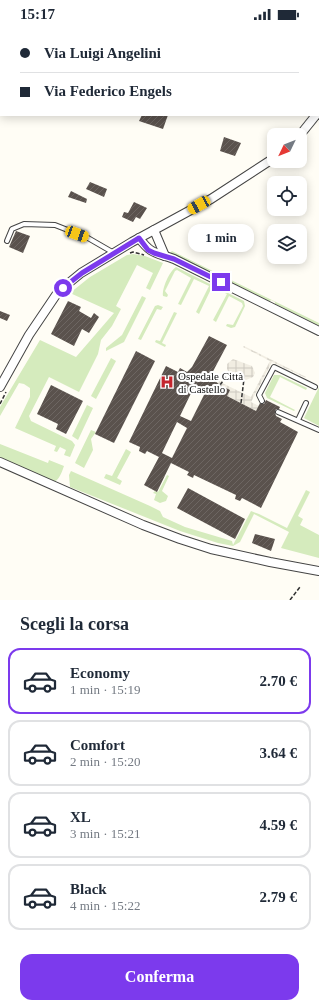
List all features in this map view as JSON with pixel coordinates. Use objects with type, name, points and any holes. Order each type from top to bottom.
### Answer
[{"type":"street","points":[[306,128],[316,116]]},
{"type":"street","points":[[4,388],[28,335],[56,295],[70,282],[114,253],[211,198],[267,162]]},
{"type":"street","points":[[154,230],[165,256]]},
{"type":"street","points":[[139,238],[148,250],[165,256],[319,331]]},
{"type":"street","points":[[0,462],[143,526],[180,539],[218,551],[319,570]]},
{"type":"lane","points":[[7,241],[12,229],[24,224],[55,225],[88,238],[114,253]]},
{"type":"lane","points":[[262,401],[259,395],[274,367],[315,387]]},
{"type":"lane","points":[[298,420],[306,403]]},
{"type":"lane","points":[[278,412],[319,430]]},
{"type":"path","points":[[126,254],[133,252],[147,255]]},
{"type":"path","points":[[220,385],[230,373]]},
{"type":"path","points":[[241,403],[244,379]]},
{"type":"path","points":[[0,404],[4,388]]},
{"type":"path","points":[[290,600],[300,587]]},
{"type":"green space","points":[[172,251],[319,323],[319,326],[275,304],[275,302],[271,300],[269,302],[170,253]]},
{"type":"green space","points":[[133,254],[145,256],[163,263],[150,290],[146,288],[153,273],[137,265],[116,306],[121,309],[112,326],[101,340],[98,354],[79,392],[49,377],[29,416],[31,421],[72,441],[75,445],[70,457],[64,455],[66,450],[60,447],[57,452],[54,451],[56,446],[15,428],[30,397],[30,388],[19,383],[0,416],[0,407],[40,340],[76,357],[114,313],[70,293],[90,277],[127,255]]},
{"type":"green space","points":[[176,267],[244,301],[245,306],[235,327],[231,328],[226,326],[227,324],[233,325],[243,306],[242,303],[229,296],[216,322],[213,320],[227,294],[212,287],[199,314],[196,312],[209,286],[194,279],[181,305],[178,304],[191,278],[177,270],[175,271],[165,291],[168,295],[167,297],[163,296],[166,280]]},
{"type":"green space","points":[[142,296],[146,298],[124,342],[106,351],[106,348],[122,335]]},
{"type":"green space","points":[[158,305],[163,307],[161,310],[157,309],[141,340],[138,339],[155,306]]},
{"type":"green space","points":[[174,312],[177,313],[162,343],[166,345],[165,347],[155,342],[156,340],[160,341]]},
{"type":"green space","points":[[111,358],[116,361],[96,399],[91,396]]},
{"type":"green space","points":[[274,375],[280,375],[307,388],[306,390],[280,377],[270,397],[295,410],[294,411],[267,398],[265,393]]},
{"type":"green space","points":[[319,387],[319,426],[304,418]]},
{"type":"green space","points":[[87,405],[93,408],[78,440],[72,436]]},
{"type":"green space","points":[[91,430],[96,432],[91,439],[93,450],[84,468],[75,463]]},
{"type":"green space","points":[[0,444],[48,463],[49,460],[64,466],[60,476],[54,482],[0,460]]},
{"type":"green space","points":[[126,449],[131,452],[117,478],[122,481],[120,485],[104,478],[106,474],[112,476]]},
{"type":"green space","points":[[71,471],[160,511],[163,517],[185,527],[232,541],[233,545],[251,511],[287,528],[306,490],[310,492],[298,516],[303,519],[300,525],[319,535],[319,558],[281,548],[289,532],[254,514],[240,542],[233,546],[180,531],[70,487],[69,475]]},
{"type":"green space","points":[[167,475],[169,476],[162,491],[168,496],[166,501],[160,503],[154,500],[156,494],[153,493],[155,491],[158,492]]},
{"type":"shaded area","points":[[244,346],[306,378],[272,362],[251,402],[259,406],[256,411],[227,396],[223,387],[210,377],[211,375],[222,383],[251,397],[270,361],[243,347]]},
{"type":"shaded area","points":[[233,359],[252,366],[255,373],[253,377],[246,380],[229,373],[227,364]]},
{"type":"building","points":[[142,116],[168,116],[163,129],[139,121]]},
{"type":"building","points":[[224,137],[241,143],[235,156],[220,151]]},
{"type":"building","points":[[90,182],[107,189],[104,197],[86,189]]},
{"type":"building","points":[[71,191],[87,199],[86,203],[68,197]]},
{"type":"building","points":[[134,202],[147,208],[140,219],[136,217],[133,222],[122,217],[124,212],[128,213]]},
{"type":"building","points":[[16,231],[30,236],[23,253],[9,247]]},
{"type":"building","points":[[68,301],[81,307],[79,311],[91,318],[94,313],[99,317],[89,333],[82,329],[74,346],[51,334]]},
{"type":"building","points":[[0,311],[10,315],[7,321],[0,318]]},
{"type":"building","points":[[209,336],[227,345],[210,377],[220,385],[230,390],[227,396],[256,411],[260,403],[264,404],[266,400],[280,407],[279,409],[276,409],[275,412],[276,416],[282,419],[280,422],[298,432],[261,508],[242,498],[240,501],[235,499],[236,495],[194,475],[193,478],[187,475],[189,472],[171,463],[157,492],[144,485],[159,457],[147,451],[145,454],[139,451],[140,447],[129,442],[166,366],[178,372],[180,368],[187,372],[192,367]],"holes":[[[195,385],[206,391],[191,421],[180,416]],[[177,422],[187,428],[172,458],[162,453]]]},
{"type":"building","points":[[136,351],[155,361],[114,443],[95,434]]},
{"type":"building","points":[[51,385],[83,401],[66,434],[56,429],[58,424],[37,414]]},
{"type":"building","points":[[188,488],[245,519],[235,539],[177,508]]},
{"type":"building","points":[[255,534],[275,539],[271,551],[252,543]]},
{"type":"place","name":"Ospedale Città di Castello","points":[[167,382]]},
{"type":"route","points":[[63,288],[82,273],[139,238],[148,250],[174,259],[221,282]]}]
